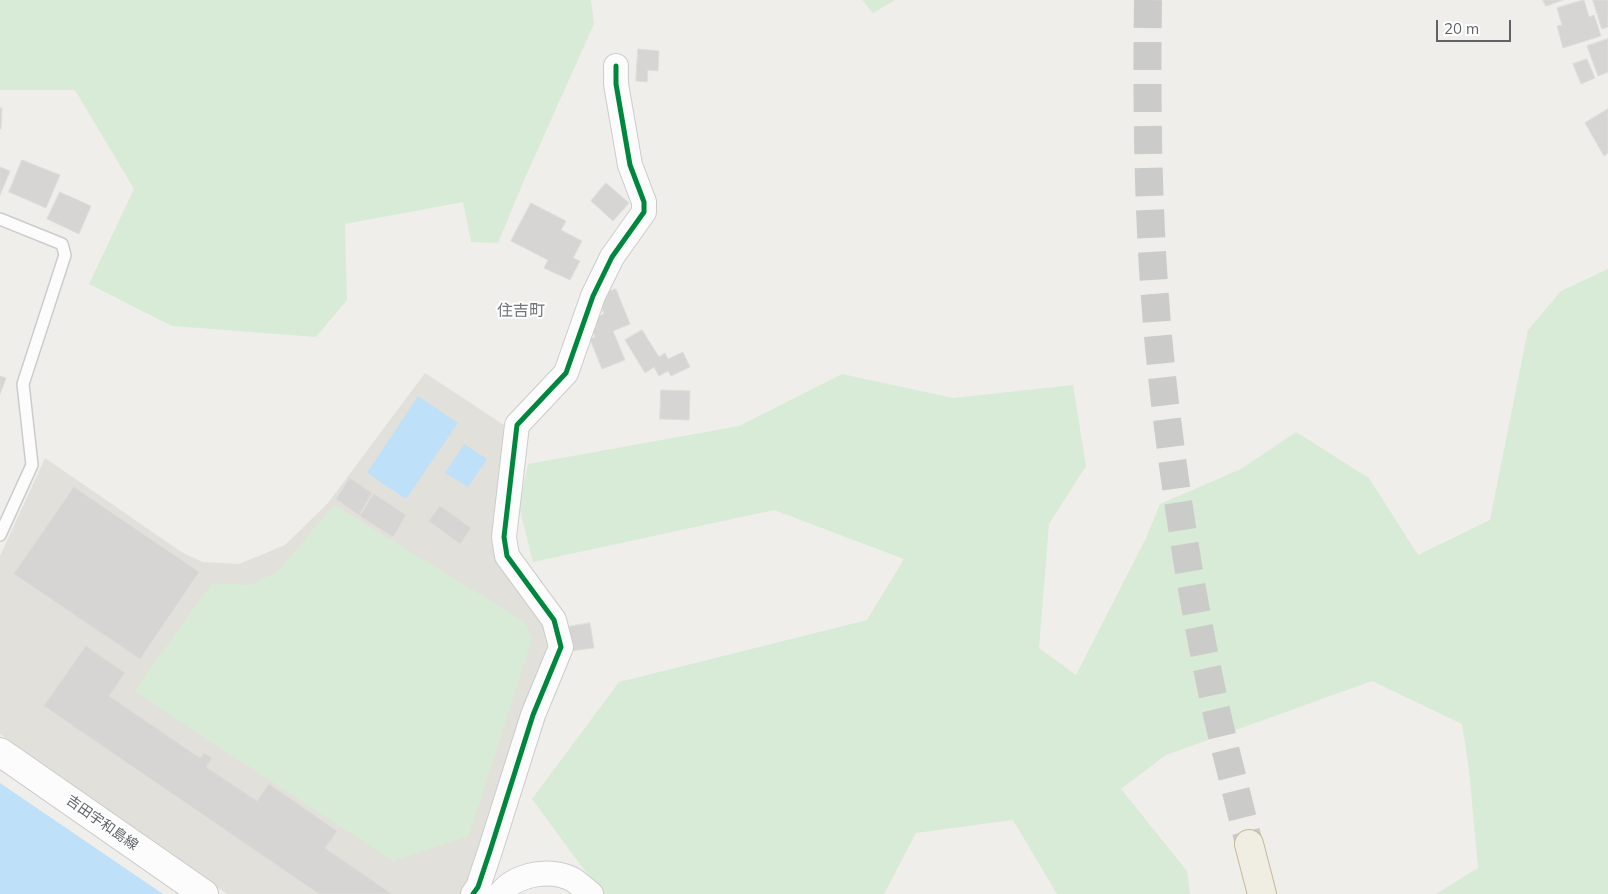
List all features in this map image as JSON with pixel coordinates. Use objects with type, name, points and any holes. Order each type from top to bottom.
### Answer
[{"type":"highway","points":[[1249,844],[1262,894]]},
{"type":"main road","name":"吉田宇和島線","points":[[0,752],[204,894]]},
{"type":"street","points":[[473,894],[478,887],[533,716],[561,647],[554,620],[507,556],[504,537],[517,425],[566,373],[593,296],[612,257],[644,212],[644,202],[630,165],[616,84],[616,66]]},
{"type":"street","points":[[500,894],[506,887],[521,877],[551,873],[572,880],[591,894]]},
{"type":"lane","points":[[0,219],[62,244],[64,256],[23,384],[32,465],[0,535]]},
{"type":"shaded area","points":[[425,373],[504,425],[495,554],[543,622],[548,644],[471,880],[462,894],[227,894],[0,734],[0,556],[45,458],[183,553],[203,562],[239,564],[285,545],[328,503]]},
{"type":"green space","points":[[0,0],[591,0],[594,24],[498,243],[471,242],[463,202],[345,224],[347,300],[316,337],[172,326],[89,284],[134,189],[75,90],[0,90]]},
{"type":"green space","points":[[862,0],[895,0],[873,13]]},
{"type":"green space","points":[[1608,269],[1608,894],[1436,894],[1478,868],[1469,770],[1462,724],[1372,681],[1166,755],[1121,789],[1187,871],[1190,894],[1057,894],[1013,820],[916,833],[884,894],[604,894],[599,890],[532,799],[619,682],[867,620],[904,559],[774,510],[533,562],[519,506],[528,464],[739,426],[842,374],[953,398],[1073,385],[1086,466],[1049,524],[1039,648],[1076,675],[1146,538],[1160,504],[1241,469],[1296,432],[1369,478],[1418,555],[1490,520],[1528,330],[1561,291]]},
{"type":"green space","points":[[334,505],[525,622],[532,639],[469,836],[393,861],[134,691],[212,583],[250,585],[278,571]]},
{"type":"water","points":[[418,396],[458,423],[406,499],[367,473]]},
{"type":"water","points":[[464,444],[487,459],[468,487],[445,473]]},
{"type":"water","points":[[0,783],[163,894],[0,894]]},
{"type":"building","points":[[1543,0],[1563,0],[1546,6]]},
{"type":"building","points":[[1584,0],[1589,17],[1594,15],[1601,36],[1563,48],[1557,26],[1562,25],[1557,8]]},
{"type":"building","points":[[1593,0],[1608,0],[1608,27],[1602,29]]},
{"type":"building","points":[[1608,39],[1608,72],[1598,76],[1587,46]]},
{"type":"building","points":[[638,49],[659,51],[658,71],[648,70],[647,82],[636,81]]},
{"type":"building","points":[[1587,59],[1595,78],[1581,84],[1573,64]]},
{"type":"building","points":[[0,108],[2,108],[1,129],[0,129]]},
{"type":"building","points":[[1608,109],[1608,153],[1604,156],[1585,123]]},
{"type":"building","points":[[22,160],[60,175],[46,208],[9,192]]},
{"type":"building","points":[[0,167],[10,171],[0,195]]},
{"type":"building","points":[[606,183],[629,203],[613,221],[591,201]]},
{"type":"building","points":[[60,192],[91,206],[79,234],[47,219]]},
{"type":"building","points":[[531,203],[566,221],[561,230],[582,241],[573,258],[580,261],[570,280],[544,268],[548,260],[511,241]]},
{"type":"building","points":[[616,289],[630,324],[613,331],[625,360],[602,369],[590,339],[595,337],[592,329],[597,327],[594,318],[604,314],[597,296]]},
{"type":"building","points":[[642,330],[659,357],[665,353],[668,359],[683,352],[690,367],[671,376],[668,371],[659,376],[654,367],[645,373],[625,340]]},
{"type":"building","points":[[0,376],[6,378],[0,394]]},
{"type":"building","points":[[661,390],[690,391],[689,420],[660,419]]},
{"type":"building","points":[[350,478],[372,493],[359,515],[336,499]]},
{"type":"building","points":[[74,487],[199,572],[140,659],[14,574]]},
{"type":"building","points":[[374,494],[406,515],[393,537],[360,516]]},
{"type":"building","points":[[440,506],[471,528],[460,544],[429,521]]},
{"type":"building","points":[[590,623],[594,648],[570,651],[567,627]]},
{"type":"building","points":[[86,646],[125,673],[109,696],[200,758],[204,753],[212,758],[206,767],[257,801],[269,784],[337,831],[325,848],[392,894],[319,894],[44,706]]},
{"type":"tunnel","points":[[1148,0],[1148,154],[1152,257],[1166,411],[1185,547],[1203,648],[1249,844]]},
{"type":"cycle path","points":[[473,894],[478,887],[533,715],[561,647],[554,620],[507,556],[504,537],[517,425],[566,373],[593,296],[612,257],[644,212],[644,202],[630,165],[616,84],[616,66]]},
{"type":"district","name":"住吉町","points":[[521,311]]}]
